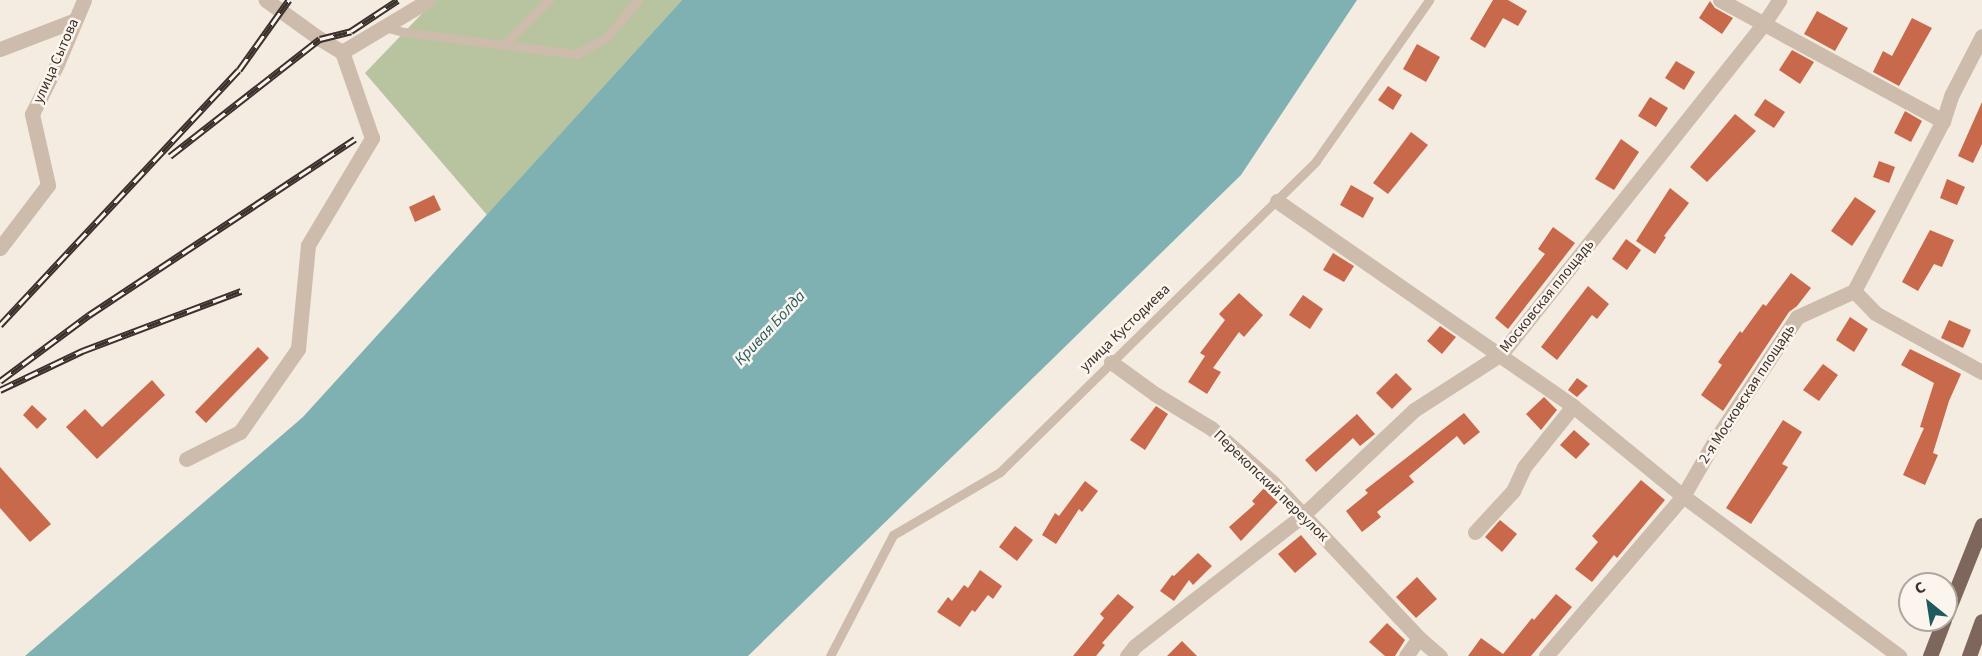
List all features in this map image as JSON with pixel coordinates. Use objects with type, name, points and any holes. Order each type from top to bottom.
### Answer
[{"type":"main road","points":[[1958,585],[1982,525]]},
{"type":"main road","points":[[1969,656],[1982,621]]},
{"type":"main road","points":[[1930,656],[1939,632]]},
{"type":"street","name":"улица Сытова","points":[[0,248],[48,185],[32,114],[57,64],[73,21],[84,0]]},
{"type":"street","points":[[186,459],[240,432],[298,349],[308,245],[372,138],[342,52],[266,0]]},
{"type":"street","points":[[342,52],[429,0]]},
{"type":"street","points":[[1720,0],[1943,121]]},
{"type":"street","name":"Московская площадь","points":[[1127,656],[1135,646],[1303,515],[1414,410],[1501,354],[1763,25],[1779,0]]},
{"type":"street","points":[[0,49],[73,21]]},
{"type":"street","points":[[1982,36],[1952,94],[1943,121],[1854,291],[1875,313],[1982,372]]},
{"type":"street","points":[[1276,201],[1501,354],[1573,406],[1683,496],[1899,656]]},
{"type":"street","name":"2-я Московская площадь","points":[[1546,656],[1683,496],[1714,442],[1797,317],[1854,291]]},
{"type":"street","name":"Перекопский переулок","points":[[1111,362],[1155,394],[1211,428],[1303,515],[1419,638],[1440,656]]},
{"type":"street","points":[[1475,532],[1513,491],[1524,467],[1573,406]]},
{"type":"street","points":[[1406,656],[1419,638]]},
{"type":"lane","points":[[504,45],[549,0]]},
{"type":"lane","points":[[384,27],[404,32],[576,54],[606,38],[638,0]]},
{"type":"lane","name":"улица Кустодиева","points":[[830,656],[893,535],[1000,472],[1276,201],[1316,161],[1429,0]]},
{"type":"green space","points":[[435,0],[682,0],[487,215],[365,73]]},
{"type":"water","name":"Кривая Болда","points":[[682,0],[1357,0],[1241,175],[748,656],[25,656],[303,417]]},
{"type":"building","points":[[1493,0],[1508,0],[1527,11],[1518,26],[1503,18],[1485,48],[1470,39]]},
{"type":"building","points":[[1710,1],[1715,8],[1733,18],[1722,34],[1699,18]]},
{"type":"building","points":[[1817,11],[1848,28],[1835,51],[1804,34]]},
{"type":"building","points":[[1912,18],[1932,28],[1899,86],[1873,72],[1883,51],[1892,56]]},
{"type":"building","points":[[1417,44],[1440,57],[1426,82],[1403,69]]},
{"type":"building","points":[[1792,50],[1814,62],[1800,84],[1779,70]]},
{"type":"building","points":[[1676,61],[1695,72],[1684,90],[1665,78]]},
{"type":"building","points":[[1388,86],[1402,95],[1393,110],[1378,100]]},
{"type":"building","points":[[1650,97],[1668,108],[1656,127],[1638,116]]},
{"type":"building","points":[[1765,99],[1785,112],[1774,128],[1754,115]]},
{"type":"building","points":[[1982,102],[1982,144],[1973,163],[1958,156]]},
{"type":"building","points":[[1905,111],[1922,121],[1911,142],[1894,133]]},
{"type":"building","points":[[1735,114],[1756,131],[1707,182],[1690,167]]},
{"type":"building","points":[[1411,132],[1428,145],[1388,194],[1373,183]]},
{"type":"building","points":[[1621,139],[1639,152],[1614,190],[1595,179]]},
{"type":"building","points":[[1879,161],[1895,167],[1889,183],[1873,177]]},
{"type":"building","points":[[1947,179],[1965,187],[1957,205],[1940,198]]},
{"type":"building","points":[[1351,185],[1374,198],[1363,218],[1340,205]]},
{"type":"building","points":[[1670,188],[1689,203],[1664,236],[1666,237],[1655,254],[1636,241]]},
{"type":"building","points":[[434,195],[441,210],[415,222],[409,207]]},
{"type":"building","points":[[1855,197],[1876,211],[1852,246],[1831,231]]},
{"type":"building","points":[[1553,227],[1575,243],[1508,329],[1495,318],[1545,254],[1538,249]]},
{"type":"building","points":[[1930,230],[1954,240],[1942,267],[1934,264],[1918,291],[1902,282]]},
{"type":"building","points":[[1626,239],[1641,250],[1627,270],[1612,259]]},
{"type":"building","points":[[1333,253],[1354,266],[1344,282],[1323,270]]},
{"type":"building","points":[[1791,273],[1811,288],[1797,306],[1789,312],[1723,411],[1701,395],[1722,365],[1718,362],[1740,331],[1742,333],[1763,304],[1766,306]]},
{"type":"building","points":[[1588,286],[1609,304],[1597,319],[1592,315],[1557,360],[1541,347]]},
{"type":"building","points":[[1239,293],[1263,315],[1244,337],[1239,332],[1213,368],[1221,372],[1207,394],[1188,382],[1205,356],[1200,353],[1225,320],[1219,314]]},
{"type":"building","points":[[1303,295],[1323,309],[1310,329],[1289,315]]},
{"type":"building","points":[[1850,317],[1868,329],[1854,352],[1836,340]]},
{"type":"building","points":[[1949,320],[1971,330],[1963,348],[1941,338]]},
{"type":"building","points":[[1440,326],[1456,337],[1442,354],[1427,341]]},
{"type":"building","points":[[258,347],[269,358],[206,423],[195,412]]},
{"type":"building","points":[[1910,349],[1961,374],[1949,401],[1933,453],[1938,455],[1925,485],[1903,475],[1924,428],[1920,427],[1934,383],[1901,365]]},
{"type":"building","points":[[1823,364],[1838,375],[1819,401],[1803,390]]},
{"type":"building","points":[[1396,373],[1412,389],[1392,409],[1376,393]]},
{"type":"building","points":[[1577,378],[1588,386],[1577,397],[1568,390]]},
{"type":"building","points":[[152,380],[165,395],[97,459],[66,427],[85,409],[102,427]]},
{"type":"building","points":[[1544,397],[1557,410],[1541,430],[1526,414]]},
{"type":"building","points":[[32,405],[47,419],[37,429],[23,415]]},
{"type":"building","points":[[1156,406],[1168,414],[1145,450],[1130,440]]},
{"type":"building","points":[[1464,413],[1480,432],[1464,445],[1457,436],[1409,476],[1414,482],[1377,512],[1381,517],[1362,532],[1346,511],[1368,493],[1365,490]]},
{"type":"building","points":[[1357,414],[1375,434],[1360,446],[1353,438],[1316,472],[1305,460]]},
{"type":"building","points":[[1783,420],[1802,432],[1782,464],[1788,467],[1751,524],[1726,508]]},
{"type":"building","points":[[1574,430],[1590,444],[1576,459],[1560,445]]},
{"type":"building","points":[[0,467],[51,524],[30,542],[0,508]]},
{"type":"building","points":[[1641,480],[1665,500],[1617,558],[1614,555],[1592,582],[1575,569],[1598,542],[1592,536]]},
{"type":"building","points":[[1085,481],[1098,491],[1082,512],[1079,509],[1056,544],[1042,535],[1055,513],[1059,516]]},
{"type":"building","points":[[1264,488],[1278,502],[1241,541],[1229,527],[1255,504],[1252,501]]},
{"type":"building","points":[[1500,520],[1517,534],[1502,552],[1485,537]]},
{"type":"building","points":[[1015,526],[1033,540],[1017,561],[999,547]]},
{"type":"building","points":[[1301,535],[1317,554],[1295,573],[1278,554]]},
{"type":"building","points":[[1198,553],[1212,566],[1193,585],[1189,580],[1174,601],[1160,591],[1172,575],[1174,576]]},
{"type":"building","points":[[980,570],[1002,586],[993,599],[988,595],[975,612],[972,610],[960,627],[937,612],[948,597],[952,601],[964,585],[968,588]]},
{"type":"building","points":[[1417,577],[1437,599],[1416,618],[1396,597]]},
{"type":"building","points":[[1118,594],[1134,607],[1102,643],[1105,645],[1096,656],[1073,656],[1104,618],[1100,614]]},
{"type":"building","points":[[1556,594],[1572,607],[1531,656],[1468,656],[1481,638],[1503,654],[1532,618],[1534,620]]},
{"type":"building","points":[[1387,623],[1405,640],[1395,656],[1385,656],[1369,642]]},
{"type":"building","points":[[1182,641],[1197,656],[1167,656]]},
{"type":"railway","points":[[0,325],[239,70],[289,0]]},
{"type":"railway","points":[[170,156],[320,39],[351,31],[398,0]]},
{"type":"railway","points":[[0,381],[89,315],[355,139]]},
{"type":"railway","points":[[0,390],[82,351],[241,291]]}]
